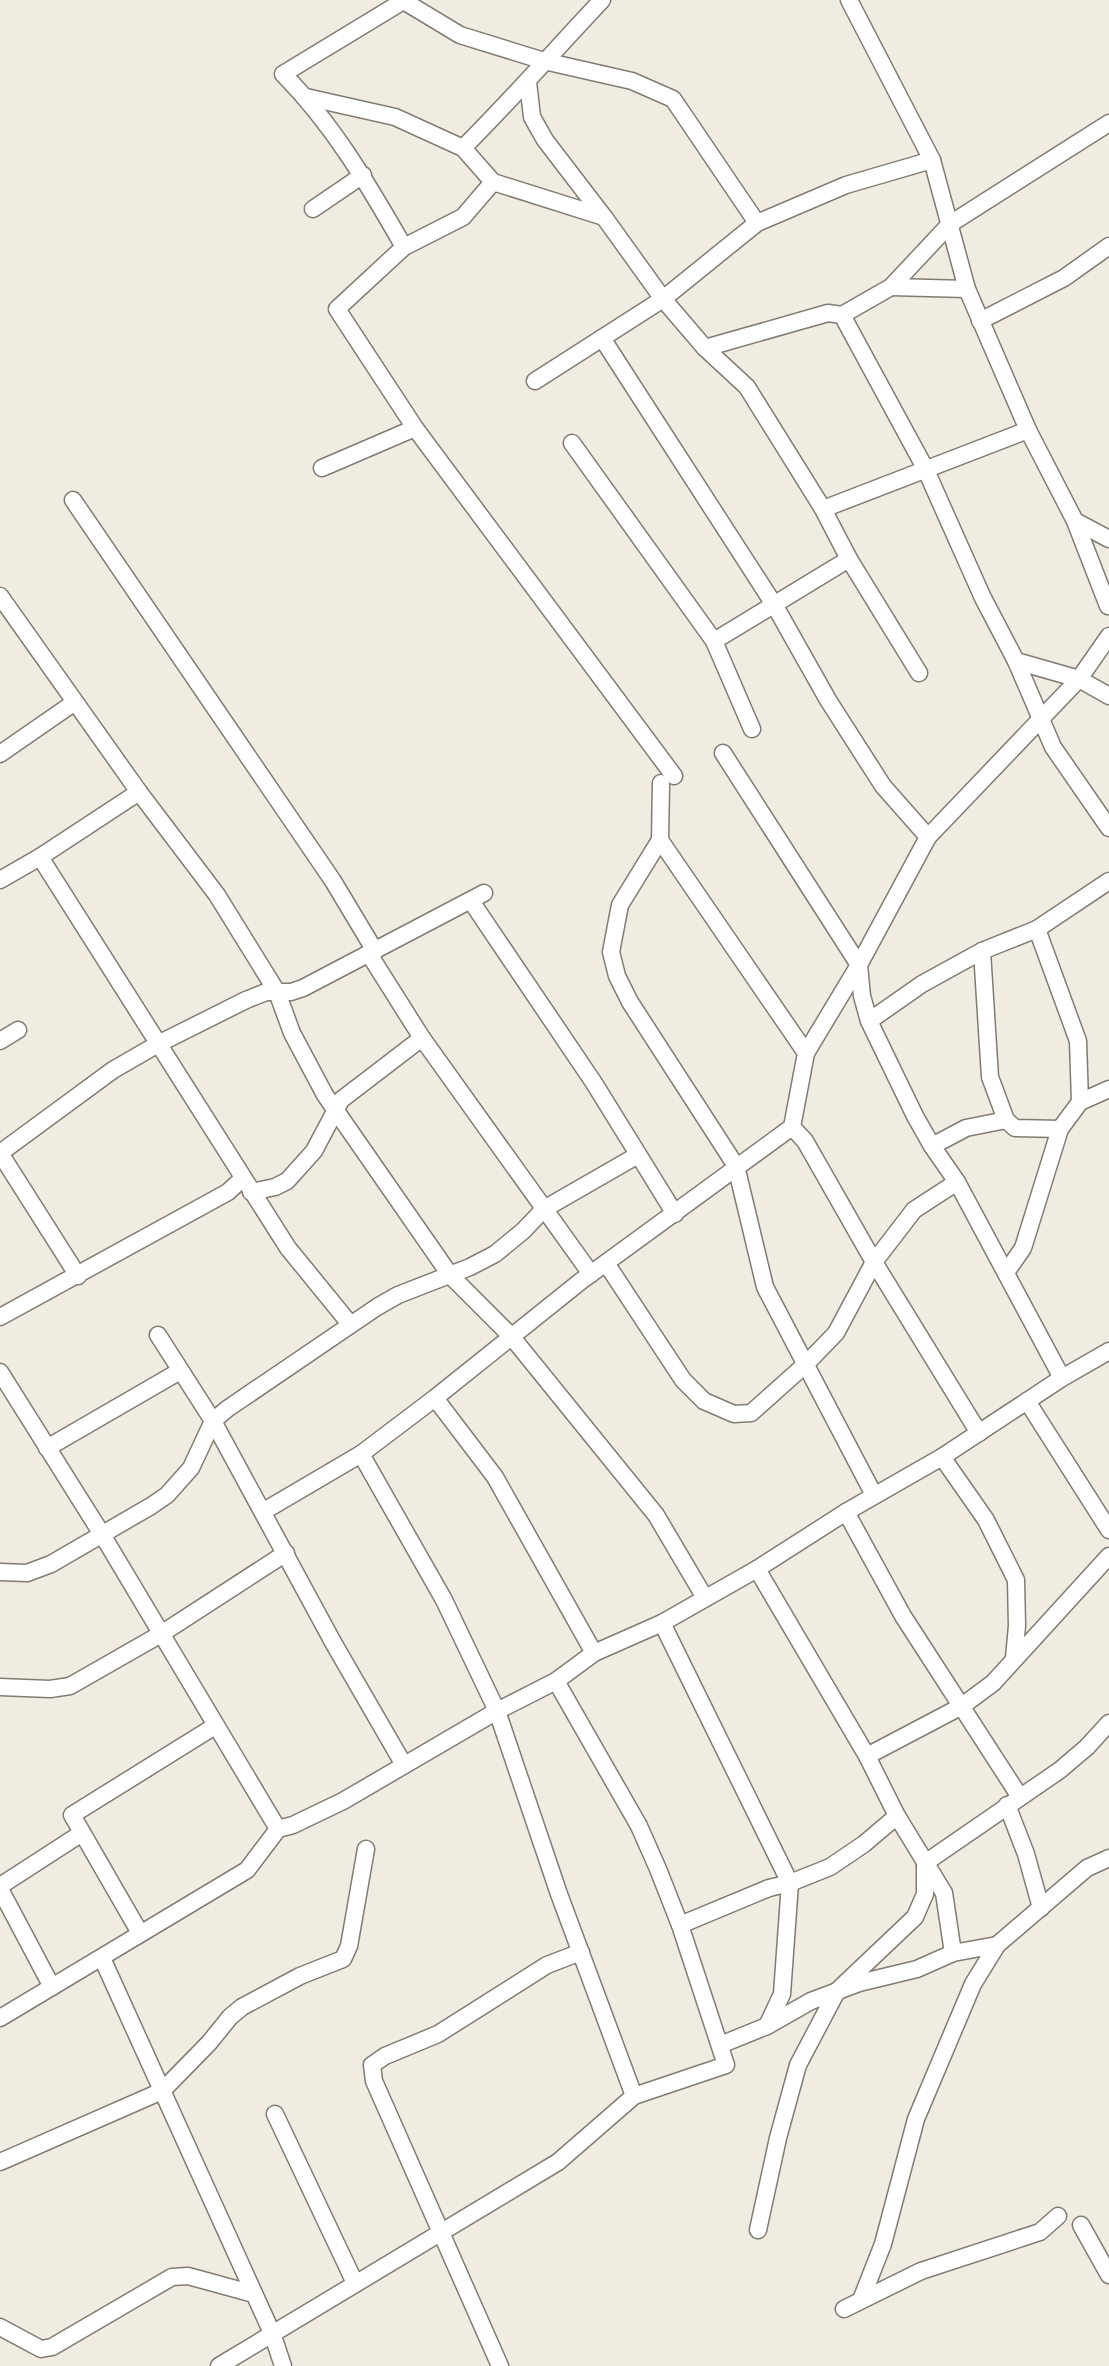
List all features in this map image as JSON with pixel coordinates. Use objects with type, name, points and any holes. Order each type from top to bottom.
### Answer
[{"type":"street","points":[[404,247],[363,176],[306,97],[283,74],[403,0],[460,36],[544,61],[632,81],[673,99],[757,223]]},
{"type":"street","points":[[463,148],[528,82],[544,61],[602,0]]},
{"type":"street","points":[[849,0],[932,160],[967,289],[1028,430],[1076,521],[1108,606]]},
{"type":"street","points":[[528,82],[532,117],[545,140],[663,299],[705,348],[747,387],[823,509],[849,559],[919,673]]},
{"type":"street","points":[[306,97],[395,117],[463,148],[493,181],[604,217]]},
{"type":"street","points":[[705,348],[828,313],[842,315],[891,287],[950,224],[1109,123]]},
{"type":"street","points":[[535,381],[663,299],[757,223],[846,185],[932,160]]},
{"type":"street","points":[[313,209],[363,176]]},
{"type":"street","points":[[493,181],[463,217],[404,247],[337,309],[415,428],[668,780],[660,840],[620,905],[611,952],[617,976],[630,1002],[736,1166],[765,1287],[874,1495]]},
{"type":"street","points":[[981,321],[1064,278],[1109,246]]},
{"type":"street","points":[[891,287],[967,289]]},
{"type":"street","points":[[842,315],[925,468],[983,598],[1016,661],[1053,747],[1109,828]]},
{"type":"street","points":[[602,338],[775,606],[828,700],[883,786],[928,837]]},
{"type":"street","points":[[322,468],[415,428]]},
{"type":"street","points":[[823,509],[1028,430]]},
{"type":"street","points":[[572,443],[714,641],[752,729]]},
{"type":"street","points":[[73,500],[334,881],[422,1038],[591,1274]]},
{"type":"street","points":[[1076,521],[1109,539]]},
{"type":"street","points":[[714,641],[849,559]]},
{"type":"street","points":[[3,607],[217,895],[277,992],[283,1012],[310,1069],[335,1110],[450,1275],[511,1336],[656,1515],[705,1598]]},
{"type":"street","points":[[264,1511],[361,1454],[436,1398],[591,1274],[792,1127],[806,1054],[859,965],[928,837],[1079,679],[1109,636]]},
{"type":"street","points":[[1016,661],[1079,679],[1109,696]]},
{"type":"street","points":[[0,754],[75,702]]},
{"type":"street","points":[[723,753],[859,965],[862,996],[869,1021],[932,1146],[957,1182],[1007,1271],[1062,1378]]},
{"type":"street","points":[[0,880],[139,792]]},
{"type":"street","points":[[660,840],[806,1054]]},
{"type":"street","points":[[40,857],[288,1248],[350,1324]]},
{"type":"street","points":[[869,1021],[922,984],[982,951],[1037,929],[1109,881]]},
{"type":"street","points":[[78,1276],[0,1153],[113,1070],[158,1044],[266,992],[291,992],[303,988],[478,897],[675,1214]]},
{"type":"street","points":[[1037,929],[1078,1041],[1080,1102]]},
{"type":"street","points":[[982,951],[990,1077],[1006,1120],[1015,1128],[1060,1129]]},
{"type":"street","points":[[0,1041],[18,1031]]},
{"type":"street","points":[[0,1318],[228,1192],[247,1185],[275,1187],[287,1181],[314,1151],[341,1100],[422,1038]]},
{"type":"street","points":[[1007,1271],[1023,1248],[1060,1129],[1080,1102],[1109,1089]]},
{"type":"street","points":[[932,1146],[966,1128],[1006,1120]]},
{"type":"street","points":[[792,1127],[805,1140],[874,1262],[979,1433]]},
{"type":"street","points":[[1,1570],[27,1573],[51,1564],[151,1506],[180,1482],[202,1450],[213,1421],[350,1324],[398,1295],[495,1254],[544,1209],[638,1155]]},
{"type":"street","points":[[606,1263],[683,1380],[704,1401],[734,1414],[751,1413],[836,1333],[874,1262],[914,1210],[957,1182]]},
{"type":"street","points":[[158,1335],[213,1421],[334,1644],[404,1765]]},
{"type":"street","points":[[0,2018],[247,1870],[278,1829],[293,1825],[343,1801],[497,1711],[556,1681],[594,1653],[662,1623],[757,1569],[874,1495],[942,1457],[1062,1378],[1109,1351]]},
{"type":"street","points":[[47,1448],[180,1371]]},
{"type":"street","points":[[0,1372],[103,1536],[278,1829]]},
{"type":"street","points":[[436,1398],[495,1477],[594,1653]]},
{"type":"street","points":[[1027,1401],[1109,1530]]},
{"type":"street","points":[[361,1454],[444,1600],[497,1711],[559,1894],[634,2096]]},
{"type":"street","points":[[942,1457],[986,1520],[1016,1580],[1017,1626],[1014,1658]]},
{"type":"street","points":[[846,1512],[903,1616],[962,1706],[1013,1801],[1041,1908]]},
{"type":"street","points":[[0,1687],[50,1689],[70,1686],[161,1634],[286,1553]]},
{"type":"street","points":[[867,1756],[962,1706],[993,1683],[1109,1556]]},
{"type":"street","points":[[757,1569],[867,1756],[897,1816],[944,1893],[953,1953]]},
{"type":"street","points":[[662,1623],[790,1883],[782,1994],[767,2026]]},
{"type":"street","points":[[219,2366],[558,2162],[634,2096],[726,2066],[680,1925],[639,1826],[556,1681]]},
{"type":"street","points":[[925,1863],[1060,1770],[1109,1723]]},
{"type":"street","points":[[140,1933],[72,1815],[215,1726]]},
{"type":"street","points":[[680,1925],[769,1888],[790,1883],[830,1867],[864,1844],[897,1816]]},
{"type":"street","points":[[52,1987],[0,1887],[82,1833]]},
{"type":"street","points":[[0,2162],[162,2091],[242,2007],[299,1976],[343,1959],[349,1946],[366,1849]]},
{"type":"street","points":[[861,2300],[883,2244],[916,2119],[973,1984],[996,1945],[1087,1868],[1109,1858]]},
{"type":"street","points":[[758,2230],[778,2138],[798,2065],[837,1991],[915,1917],[925,1894],[925,1863]]},
{"type":"street","points":[[720,2045],[767,2026],[811,2001],[859,1983],[917,1969],[953,1953],[996,1945]]},
{"type":"street","points":[[500,2366],[374,2081],[372,2065],[385,2056],[439,2034],[547,1965],[581,1952]]},
{"type":"street","points":[[102,1958],[272,2333],[283,2366]]},
{"type":"street","points":[[275,2114],[355,2283]]},
{"type":"street","points":[[844,2309],[921,2271],[1040,2232],[1058,2216]]},
{"type":"street","points":[[1081,2225],[1109,2275]]},
{"type":"street","points":[[0,2327],[41,2349],[52,2347],[172,2277],[188,2276],[254,2294]]}]
